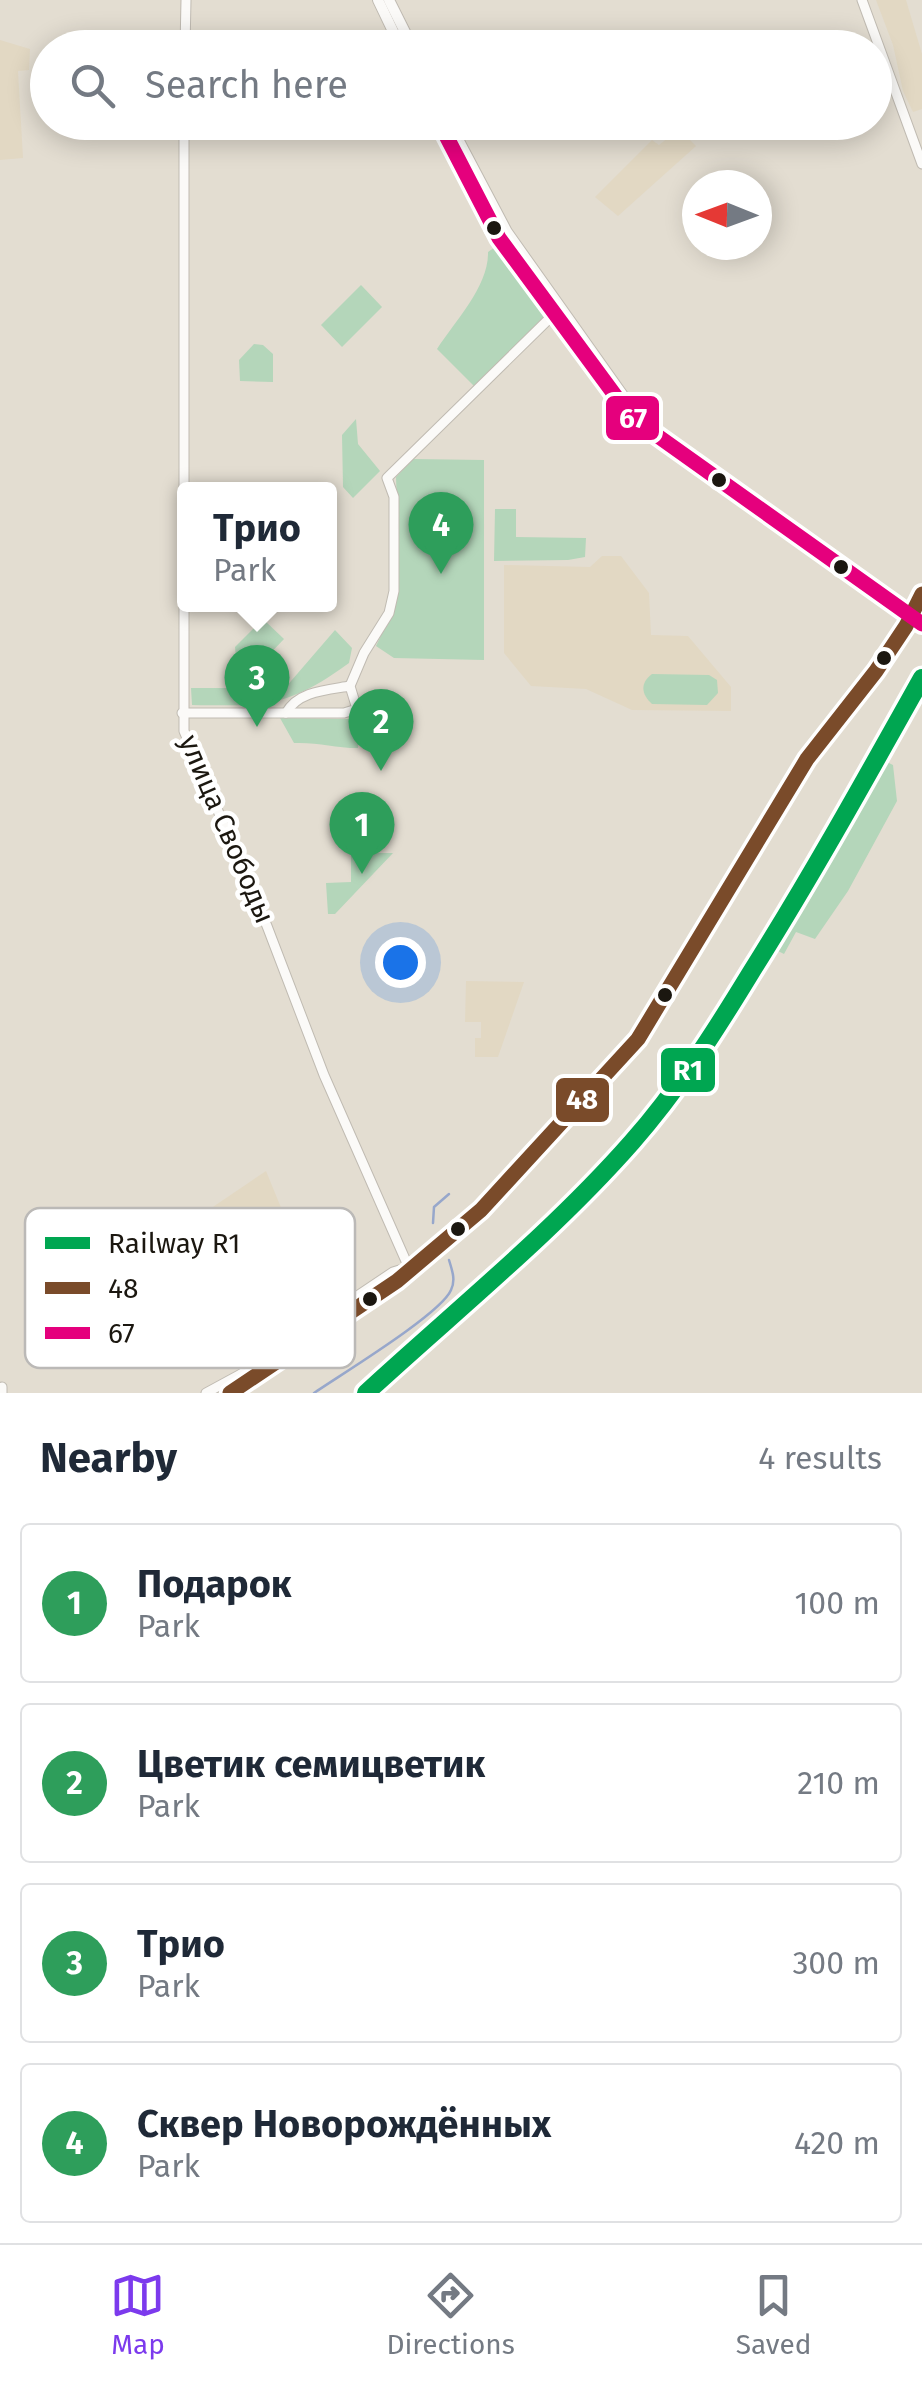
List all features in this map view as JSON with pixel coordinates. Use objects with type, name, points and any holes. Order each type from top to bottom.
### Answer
[{"type":"main road","points":[[378,0],[392,30]]},
{"type":"main road","points":[[389,0],[404,30]]},
{"type":"main road","points":[[447,140],[499,238],[618,402],[642,428],[922,624]]},
{"type":"main road","points":[[458,140],[507,232],[655,435]]},
{"type":"street","points":[[186,0],[186,30]]},
{"type":"street","points":[[862,0],[873,30]]},
{"type":"street","points":[[892,82],[922,164]]},
{"type":"street","name":"улица Свободы","points":[[183,482],[184,140]]},
{"type":"street","points":[[182,714],[357,709],[350,686],[364,653],[389,613],[394,591],[394,496],[388,478],[556,312]]},
{"type":"street","points":[[355,1309],[397,1281],[481,1210],[638,1039],[807,759],[876,671],[922,594]]},
{"type":"street","name":"улица Свободы","points":[[182,612],[184,731],[268,926],[324,1075],[409,1268]]},
{"type":"street","points":[[286,713],[300,697],[350,686]]},
{"type":"street","points":[[355,1298],[393,1272],[409,1268]]},
{"type":"street","points":[[206,1393],[251,1368]]},
{"type":"street","points":[[230,1393],[267,1368]]},
{"type":"shaded area","points":[[876,0],[906,0],[922,54],[922,109],[913,112],[903,91],[892,30],[887,30]]},
{"type":"shaded area","points":[[0,40],[30,49],[29,70],[18,71],[23,158],[0,160]]},
{"type":"shaded area","points":[[652,140],[659,145],[665,140],[690,140],[696,146],[618,216],[595,197]]},
{"type":"shaded area","points":[[602,556],[621,556],[649,593],[651,635],[688,636],[731,687],[731,711],[632,710],[586,689],[531,686],[504,653],[504,565],[590,567]]},
{"type":"shaded area","points":[[466,981],[524,982],[498,1057],[475,1057],[475,1038],[481,1038],[481,1022],[465,1022]]},
{"type":"shaded area","points":[[266,1171],[281,1208],[211,1208]]},
{"type":"green space","points":[[495,247],[547,321],[478,390],[437,349],[477,290],[488,252]]},
{"type":"green space","points":[[361,285],[382,307],[342,347],[321,325]]},
{"type":"green space","points":[[254,344],[263,345],[273,354],[273,382],[240,381],[239,360]]},
{"type":"green space","points":[[356,419],[358,444],[380,471],[353,498],[343,487],[342,435]]},
{"type":"green space","points":[[413,459],[484,460],[484,660],[394,658],[376,646],[396,583],[396,477]]},
{"type":"green space","points":[[495,509],[516,509],[516,537],[586,538],[585,557],[494,561]]},
{"type":"green space","points":[[263,619],[284,639],[264,660],[236,658],[235,647]]},
{"type":"green space","points":[[335,630],[352,648],[349,663],[309,689],[257,704],[192,705],[191,688],[285,688]]},
{"type":"green space","points":[[652,674],[709,675],[717,680],[718,693],[707,705],[652,704],[643,689]]},
{"type":"green space","points":[[360,713],[358,748],[294,743],[280,718],[349,719]]},
{"type":"green space","points":[[881,759],[893,765],[897,801],[848,891],[815,939],[796,932],[784,954],[774,949]]},
{"type":"green space","points":[[351,838],[372,839],[373,853],[393,853],[335,914],[328,914],[326,883],[351,882]]},
{"type":"waterway","points":[[433,1223],[434,1207],[449,1194]]},
{"type":"waterway","points":[[355,1365],[443,1301],[453,1282],[449,1260]]},
{"type":"waterway","points":[[314,1393],[351,1368]]},
{"type":"rail line","name":"R1","points":[[366,1393],[569,1208],[664,1103],[773,938],[922,678]]},
{"type":"transit line","name":"67","points":[[448,140],[499,238],[631,417],[922,624]]},
{"type":"transit line","name":"48","points":[[355,1309],[397,1281],[481,1210],[638,1039],[807,759],[876,671],[922,594]]},
{"type":"transit line","name":"48","points":[[230,1393],[267,1368]]},
{"type":"place","name":"Сквер Новорождённых","points":[[441,574]]},
{"type":"place","name":"Трио","points":[[257,727]]},
{"type":"place","name":"Цветик семицветик","points":[[381,771]]},
{"type":"place","name":"Подарок","points":[[362,874]]}]
